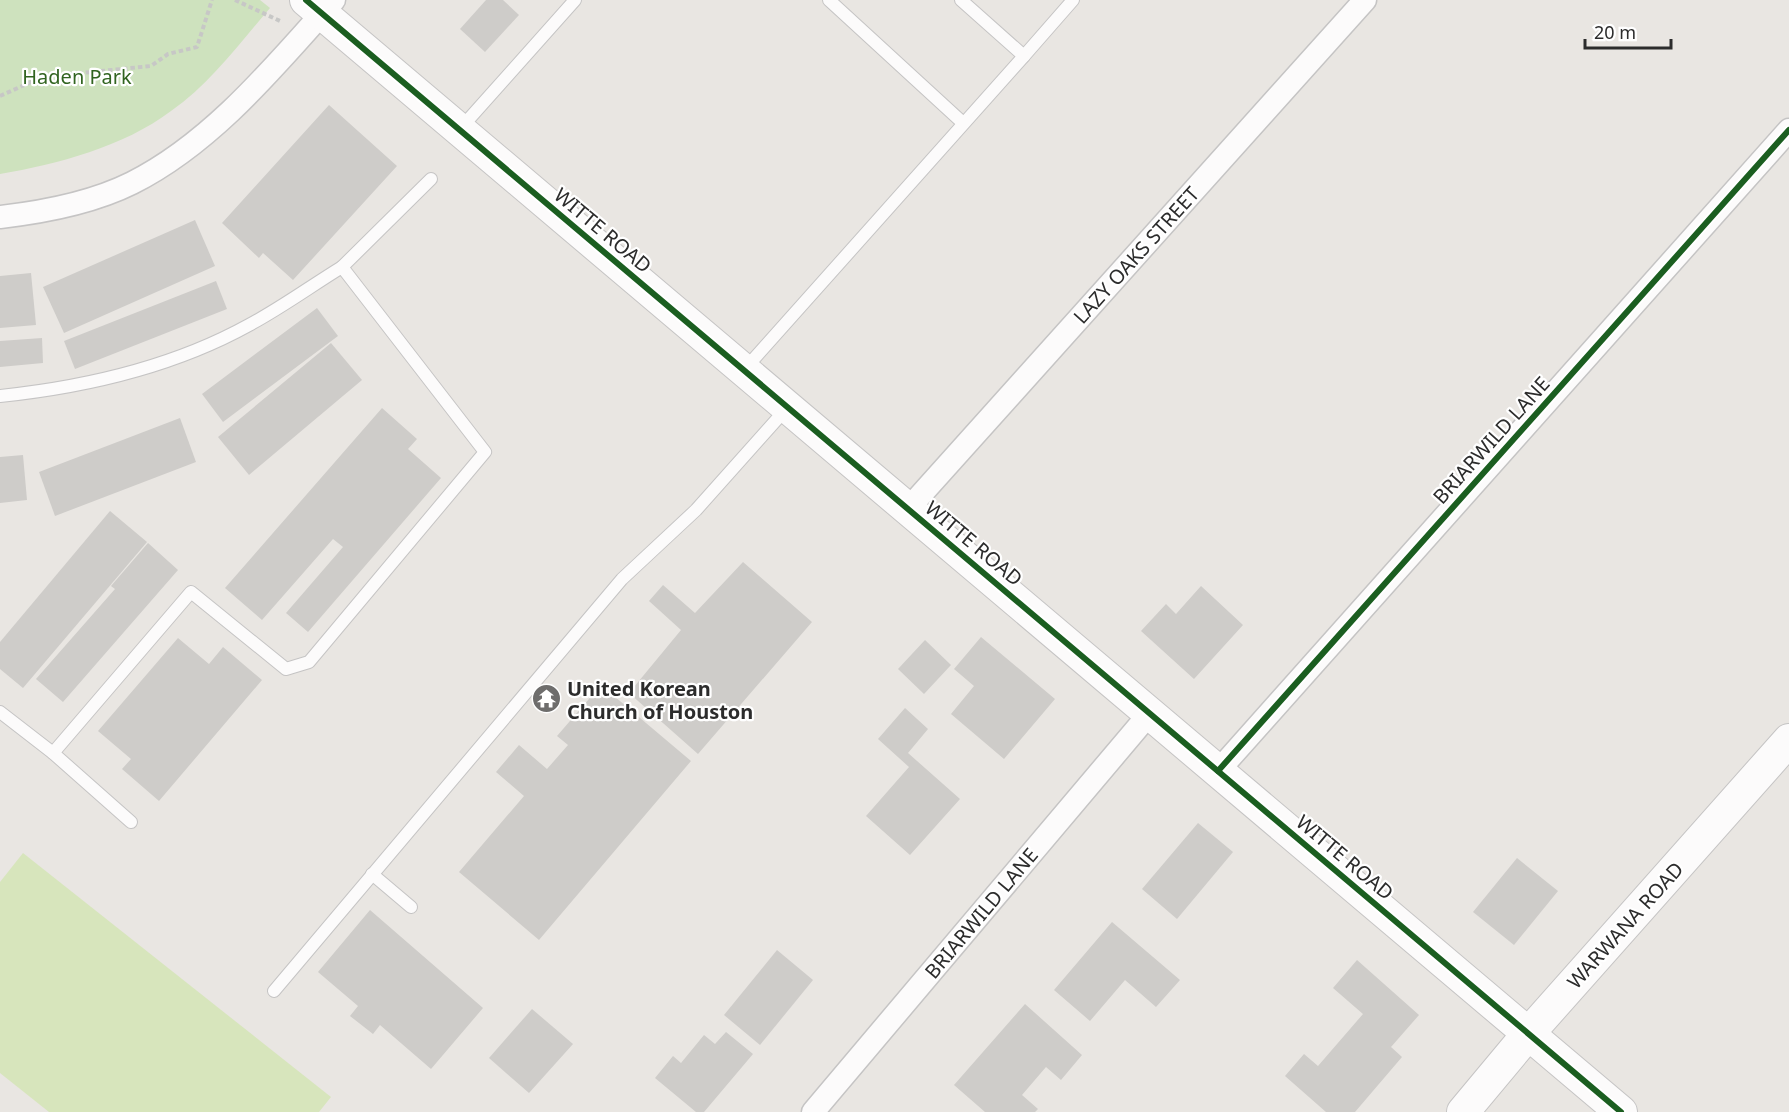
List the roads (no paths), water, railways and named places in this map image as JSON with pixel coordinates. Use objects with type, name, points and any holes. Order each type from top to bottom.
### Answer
[{"type":"street","name":"LAZY OAKS STREET","points":[[908,509],[1365,0]]},
{"type":"street","name":"WITTE ROAD","points":[[320,4],[460,130],[1621,1112]]},
{"type":"street","points":[[0,217],[34,213],[93,197],[132,183],[176,156],[253,91],[320,4]]},
{"type":"street","name":"BRIARWILD LANE","points":[[1218,771],[1789,130]]},
{"type":"street","name":"BRIARWILD LANE","points":[[813,1112],[1150,713]]},
{"type":"street","name":"WARWANA ROAD","points":[[1463,1112],[1528,1034],[1789,741]]},
{"type":"lane","points":[[460,130],[575,0]]},
{"type":"lane","points":[[829,0],[963,123]]},
{"type":"lane","points":[[961,0],[1024,56]]},
{"type":"lane","points":[[744,370],[1073,0]]},
{"type":"lane","points":[[0,396],[96,382],[201,348],[249,326],[342,267],[431,179]]},
{"type":"lane","points":[[53,753],[191,591],[285,669],[309,662],[486,452],[342,267]]},
{"type":"lane","points":[[274,991],[622,579],[696,510],[788,407]]},
{"type":"lane","points":[[0,712],[53,753],[131,822]]},
{"type":"lane","points":[[372,874],[411,907]]},
{"type":"place","name":"United Korean Church of Houston","points":[[546,699]]},
{"type":"park label","name":"Haden Park","points":[[77,76]]}]
